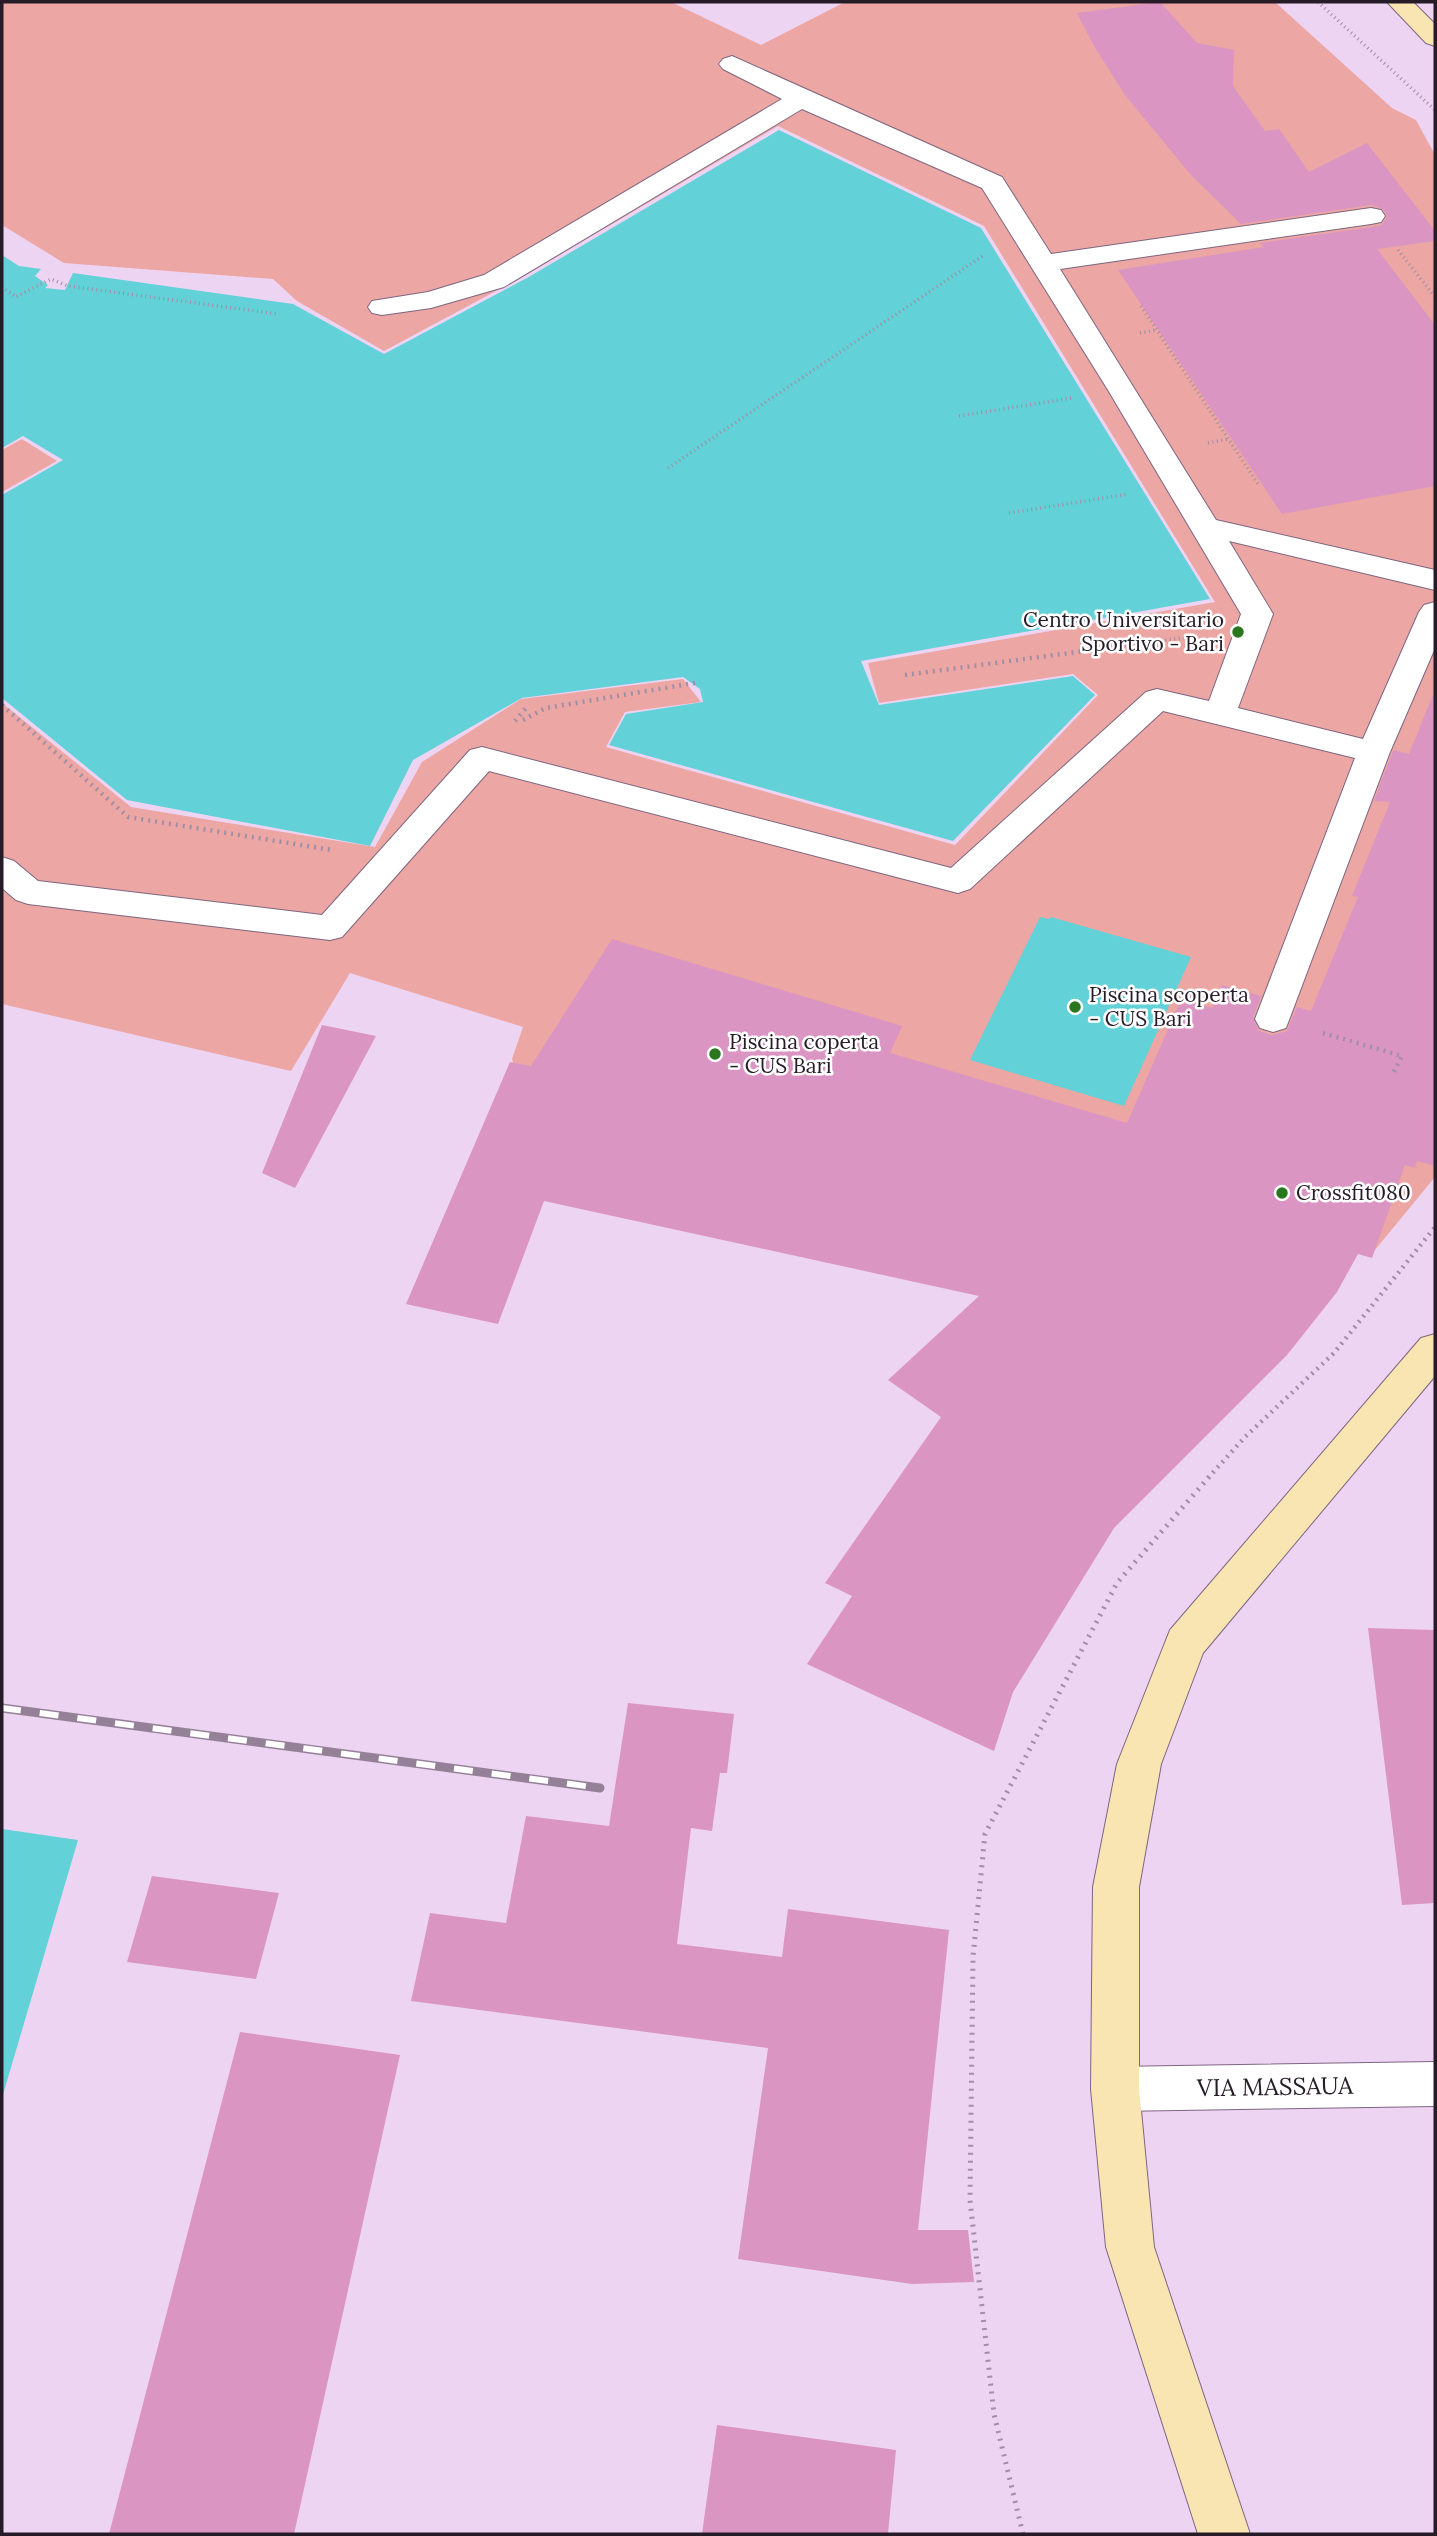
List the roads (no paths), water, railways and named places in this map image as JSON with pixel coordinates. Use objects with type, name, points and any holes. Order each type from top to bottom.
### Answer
[{"type":"main road","points":[[1399,2],[1435,38]]},
{"type":"main road","points":[[1224,2534],[1130,2247],[1115,2089],[1116,1887],[1139,1764],[1185,1643],[1435,1349]]},
{"type":"street","points":[[732,64],[800,98],[992,183],[1123,390],[1257,614],[1220,715]]},
{"type":"street","points":[[382,307],[431,300],[494,281],[771,118],[800,98]]},
{"type":"street","points":[[1044,263],[1371,216]]},
{"type":"street","points":[[1207,527],[1435,580]]},
{"type":"street","points":[[1273,1019],[1374,752],[1435,612]]},
{"type":"street","points":[[2,869],[27,891],[330,928],[482,758],[958,881],[1157,699],[1374,752]]},
{"type":"street","name":"VIA MASSAUA","points":[[1115,2089],[1435,2084]]},
{"type":"railway","points":[[2,1708],[600,1788]]},
{"type":"place","name":"Centro Universitario Sportivo - Bari","points":[[1238,632]]},
{"type":"place","name":"Piscina scoperta - CUS Bari","points":[[1075,1007]]},
{"type":"place","name":"Piscina coperta - CUS Bari","points":[[715,1054]]},
{"type":"place","name":"Crossfit080","points":[[1282,1193]]}]
